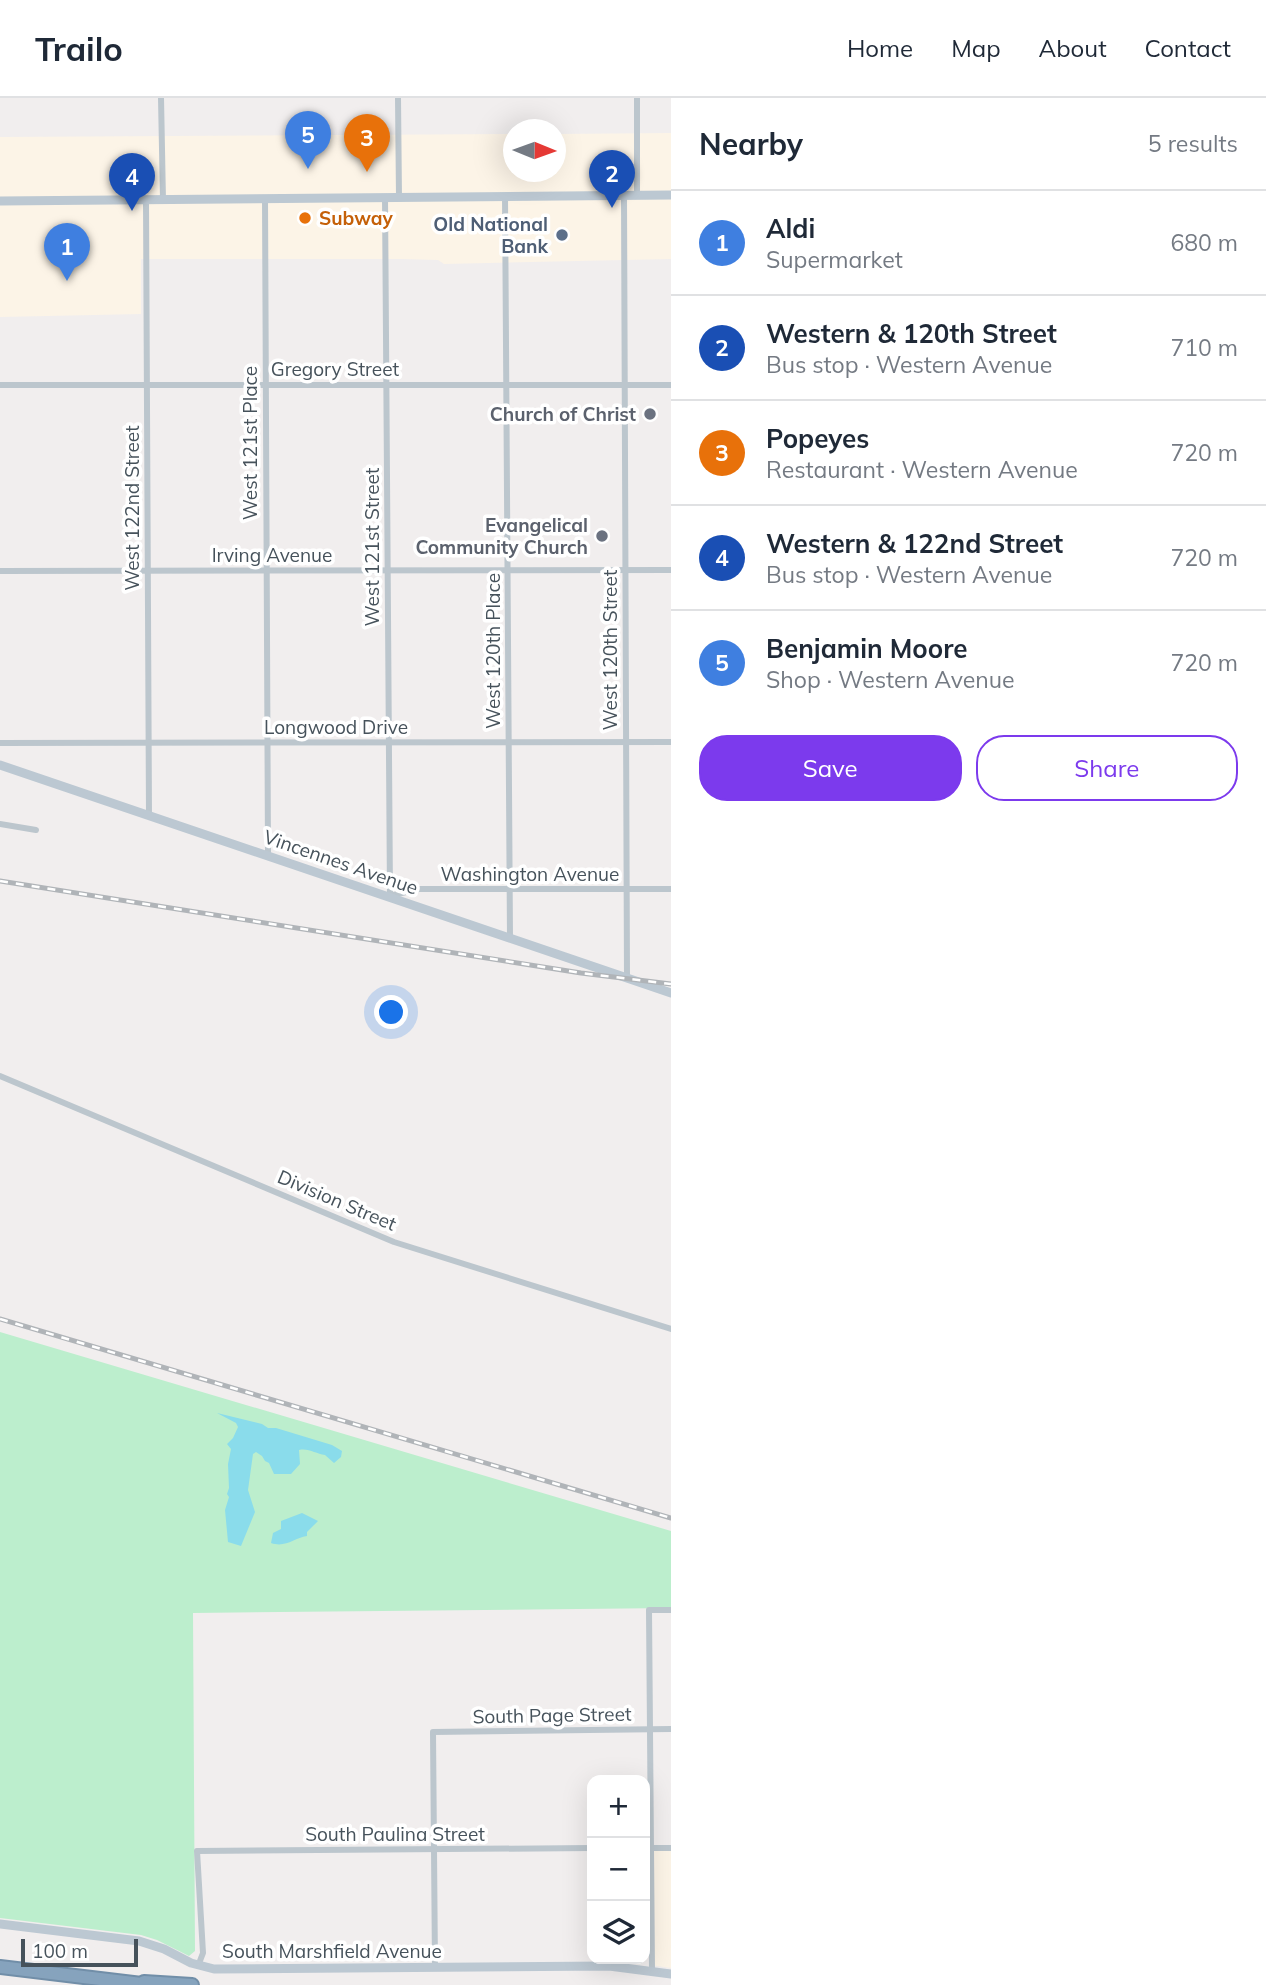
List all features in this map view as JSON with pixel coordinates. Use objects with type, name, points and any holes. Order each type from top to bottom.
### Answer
[{"type":"highway","points":[[0,1967],[150,1985]]},
{"type":"highway","points":[[116,1980],[192,1985]]},
{"type":"main road","points":[[0,201],[671,195]]},
{"type":"main road","name":"Vincennes Avenue","points":[[0,765],[671,993]]},
{"type":"main road","name":"South Marshfield Avenue","points":[[0,1924],[139,1941],[164,1949],[198,1966],[228,1969],[609,1966],[671,1974]]},
{"type":"street","points":[[161,98],[163,200]]},
{"type":"street","points":[[398,98],[399,197]]},
{"type":"street","points":[[637,98],[637,195]]},
{"type":"street","name":"West 120th Place","points":[[505,196],[510,937]]},
{"type":"street","name":"West 120th Street","points":[[624,196],[627,978]]},
{"type":"street","name":"West 121st Street","points":[[385,197],[390,897]]},
{"type":"street","name":"West 121st Place","points":[[265,198],[268,855]]},
{"type":"street","name":"West 122nd Street","points":[[146,200],[149,816]]},
{"type":"street","name":"Gregory Street","points":[[0,384],[671,384]]},
{"type":"street","name":"Irving Avenue","points":[[0,571],[671,570]]},
{"type":"street","name":"Longwood Drive","points":[[0,743],[671,742]]},
{"type":"street","points":[[0,824],[36,830]]},
{"type":"street","name":"Washington Avenue","points":[[390,897],[418,889],[671,889]]},
{"type":"street","name":"Division Street","points":[[0,1076],[15,1080],[394,1242],[671,1329]]},
{"type":"street","points":[[648,1838],[651,1730],[649,1610],[671,1610]]},
{"type":"street","name":"South Page Street","points":[[433,1849],[433,1732],[671,1729]]},
{"type":"street","points":[[650,1848],[671,1847]]},
{"type":"street","name":"South Paulina Street","points":[[198,1966],[203,1953],[197,1851],[587,1848]]},
{"type":"street","points":[[433,1849],[435,1967]]},
{"type":"street","points":[[650,1901],[652,1970]]},
{"type":"shaded area","points":[[671,133],[671,259],[444,264],[438,260],[402,259],[141,259],[141,314],[0,317],[0,137],[503,134],[503,182],[566,182],[566,134]]},
{"type":"shaded area","points":[[651,1847],[671,1847],[671,1968],[651,1965]]},
{"type":"green space","points":[[0,1332],[671,1531],[671,1608],[193,1613],[195,1951],[189,1956],[141,1935],[0,1918]]},
{"type":"water","points":[[217,1413],[332,1445],[342,1451],[341,1457],[334,1463],[325,1455],[299,1450],[300,1464],[291,1474],[274,1474],[262,1456],[256,1452],[253,1454],[248,1490],[255,1512],[241,1546],[228,1542],[225,1510],[229,1497],[228,1464],[231,1449],[227,1444],[238,1427],[236,1423]]},
{"type":"water","points":[[302,1513],[318,1521],[307,1532],[307,1536],[286,1544],[271,1543],[273,1533],[281,1529],[281,1521]]},
{"type":"railway","points":[[0,881],[581,973],[671,984]]},
{"type":"railway","points":[[0,1319],[671,1518]]},
{"type":"place","name":"Benjamin Moore","points":[[308,169]]},
{"type":"place","name":"Popeyes","points":[[367,172]]},
{"type":"place","name":"Western & 120th Street","points":[[612,208]]},
{"type":"place","name":"Western & 122nd Street","points":[[132,211]]},
{"type":"place","name":"Subway","points":[[305,218]]},
{"type":"place","name":"Old National Bank","points":[[562,235]]},
{"type":"place","name":"Aldi","points":[[67,281]]},
{"type":"place","name":"Church of Christ","points":[[650,414]]},
{"type":"place","name":"Evangelical Community Church","points":[[602,536]]}]
